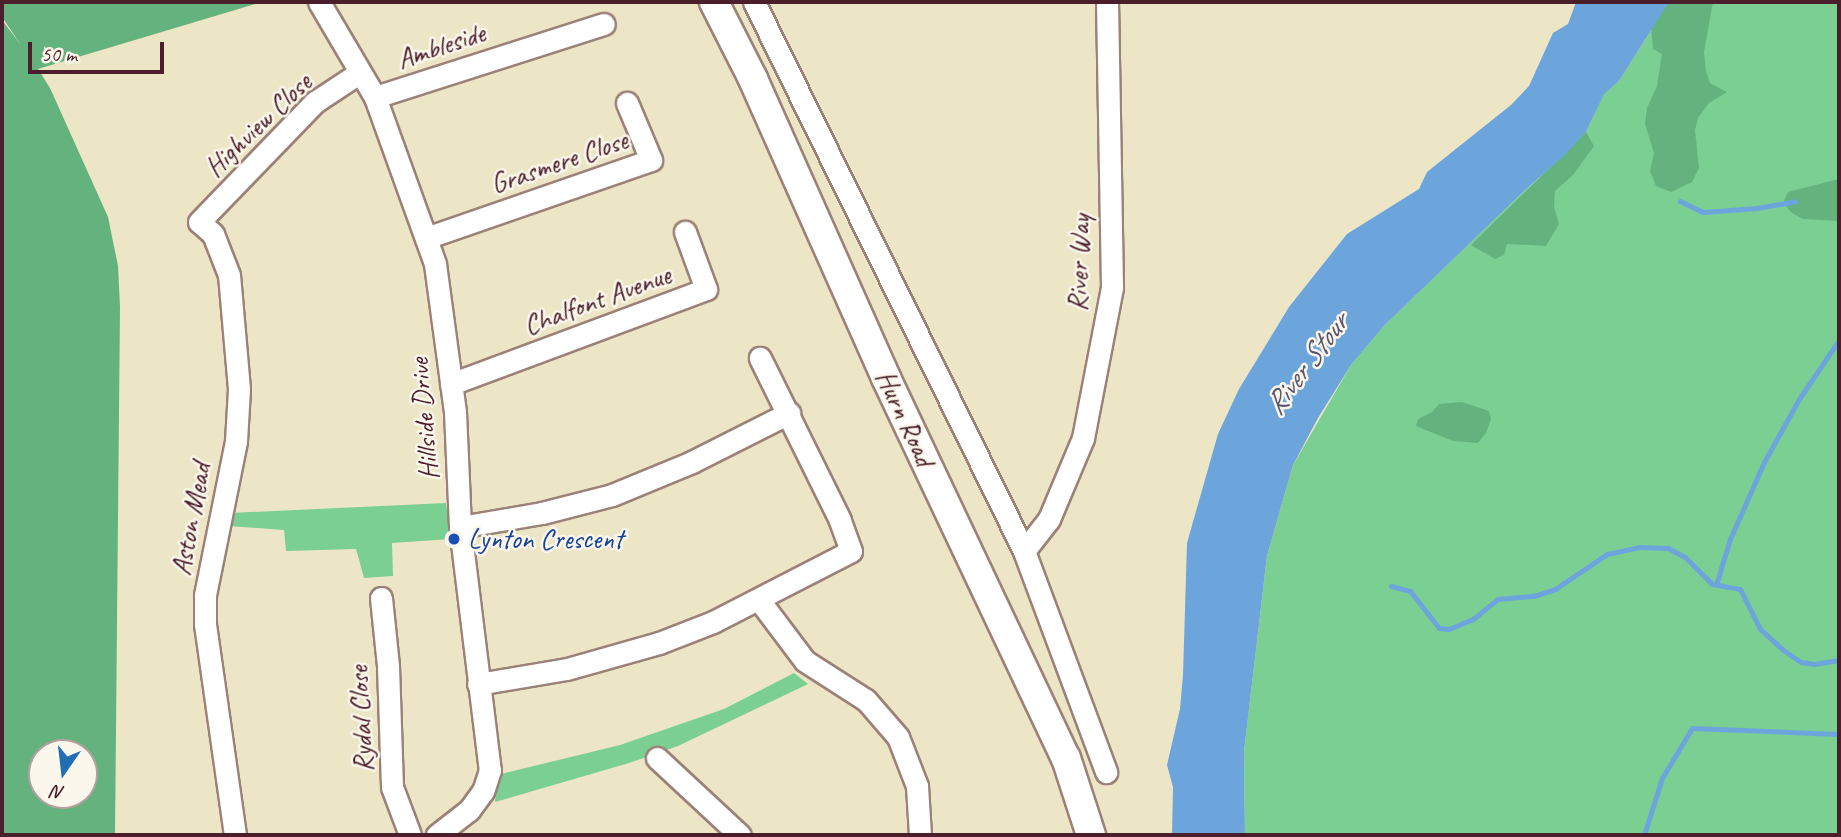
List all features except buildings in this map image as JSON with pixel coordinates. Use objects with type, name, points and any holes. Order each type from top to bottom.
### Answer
[{"type":"main road","name":"Hurn Road","points":[[714,2],[753,79],[886,378],[1066,758],[1091,835]]},
{"type":"street","name":"Hillside Drive","points":[[319,2],[375,97],[435,264],[451,384],[460,527],[478,684],[488,744],[488,780],[469,810],[444,834]]},
{"type":"street","points":[[754,2],[1024,551],[1106,772]]},
{"type":"street","name":"River Way","points":[[1024,551],[1049,519],[1083,438],[1112,287],[1107,2]]},
{"type":"street","name":"Ambleside","points":[[375,97],[604,24]]},
{"type":"street","name":"Highview Close","points":[[200,222],[315,102],[359,73]]},
{"type":"street","name":"Grasmere Close","points":[[426,238],[651,160],[627,103]]},
{"type":"street","name":"Aston Mead","points":[[200,222],[213,234],[229,275],[239,389],[236,441],[205,595],[205,624],[235,835]]},
{"type":"street","name":"Chalfont Avenue","points":[[451,384],[706,289],[685,232]]},
{"type":"street","points":[[478,684],[567,669],[659,643],[759,600],[851,551],[789,413],[760,358]]},
{"type":"street","points":[[460,527],[542,513],[612,495],[692,462],[789,413]]},
{"type":"street","name":"Rydal Close","points":[[381,598],[388,666],[392,787],[410,835]]},
{"type":"street","points":[[759,600],[805,661],[866,700],[898,737],[917,786],[920,835]]},
{"type":"street","points":[[657,758],[740,835]]},
{"type":"green space","points":[[2,2],[262,2],[38,69],[50,88],[108,217],[118,266],[120,307],[115,835],[2,835],[2,20],[21,45],[2,17]]},
{"type":"green space","points":[[1669,2],[1839,2],[1839,835],[1245,835],[1244,752],[1267,556],[1293,465],[1351,365],[1384,326],[1524,191],[1564,157],[1586,132],[1604,93],[1619,81]]},
{"type":"green space","points":[[1669,2],[1713,2],[1704,52],[1706,71],[1710,83],[1727,92],[1709,103],[1698,118],[1695,130],[1699,168],[1692,182],[1671,192],[1656,186],[1650,171],[1654,153],[1645,124],[1647,108],[1657,86],[1662,54],[1653,49],[1651,26]]},
{"type":"green space","points":[[1586,132],[1594,146],[1573,175],[1555,191],[1554,207],[1559,224],[1546,246],[1507,244],[1504,255],[1495,259],[1471,245]]},
{"type":"green space","points":[[1839,179],[1839,221],[1803,219],[1792,213],[1783,203],[1788,192]]},
{"type":"green space","points":[[1462,402],[1489,411],[1491,419],[1486,433],[1478,443],[1453,441],[1416,426],[1418,419],[1432,412],[1439,404]]},
{"type":"green space","points":[[446,503],[451,539],[392,543],[393,576],[364,578],[356,549],[286,551],[284,530],[228,526],[231,513]]},
{"type":"green space","points":[[794,673],[808,684],[678,746],[495,802],[497,775],[620,745],[724,709]]},
{"type":"water","name":"River Stour","points":[[1576,2],[1669,2],[1619,81],[1604,94],[1586,132],[1384,326],[1351,365],[1318,418],[1293,465],[1267,556],[1244,752],[1245,835],[1172,835],[1173,787],[1167,765],[1180,709],[1187,543],[1218,434],[1239,389],[1289,307],[1347,234],[1419,189],[1427,172],[1511,105],[1529,86],[1553,33],[1568,24]]},
{"type":"waterway","points":[[1680,201],[1703,212],[1757,208],[1795,201]]},
{"type":"waterway","points":[[1716,585],[1730,539],[1764,462],[1799,399],[1839,340]]},
{"type":"waterway","points":[[1391,586],[1410,591],[1439,628],[1449,629],[1473,619],[1498,599],[1534,596],[1555,589],[1607,554],[1639,547],[1668,548],[1685,557],[1712,584],[1740,589],[1760,629],[1801,662],[1814,664],[1839,660]]},
{"type":"waterway","points":[[1644,835],[1662,778],[1692,728],[1839,734]]},
{"type":"place","name":"Lynton Crescent","points":[[454,539]]}]
